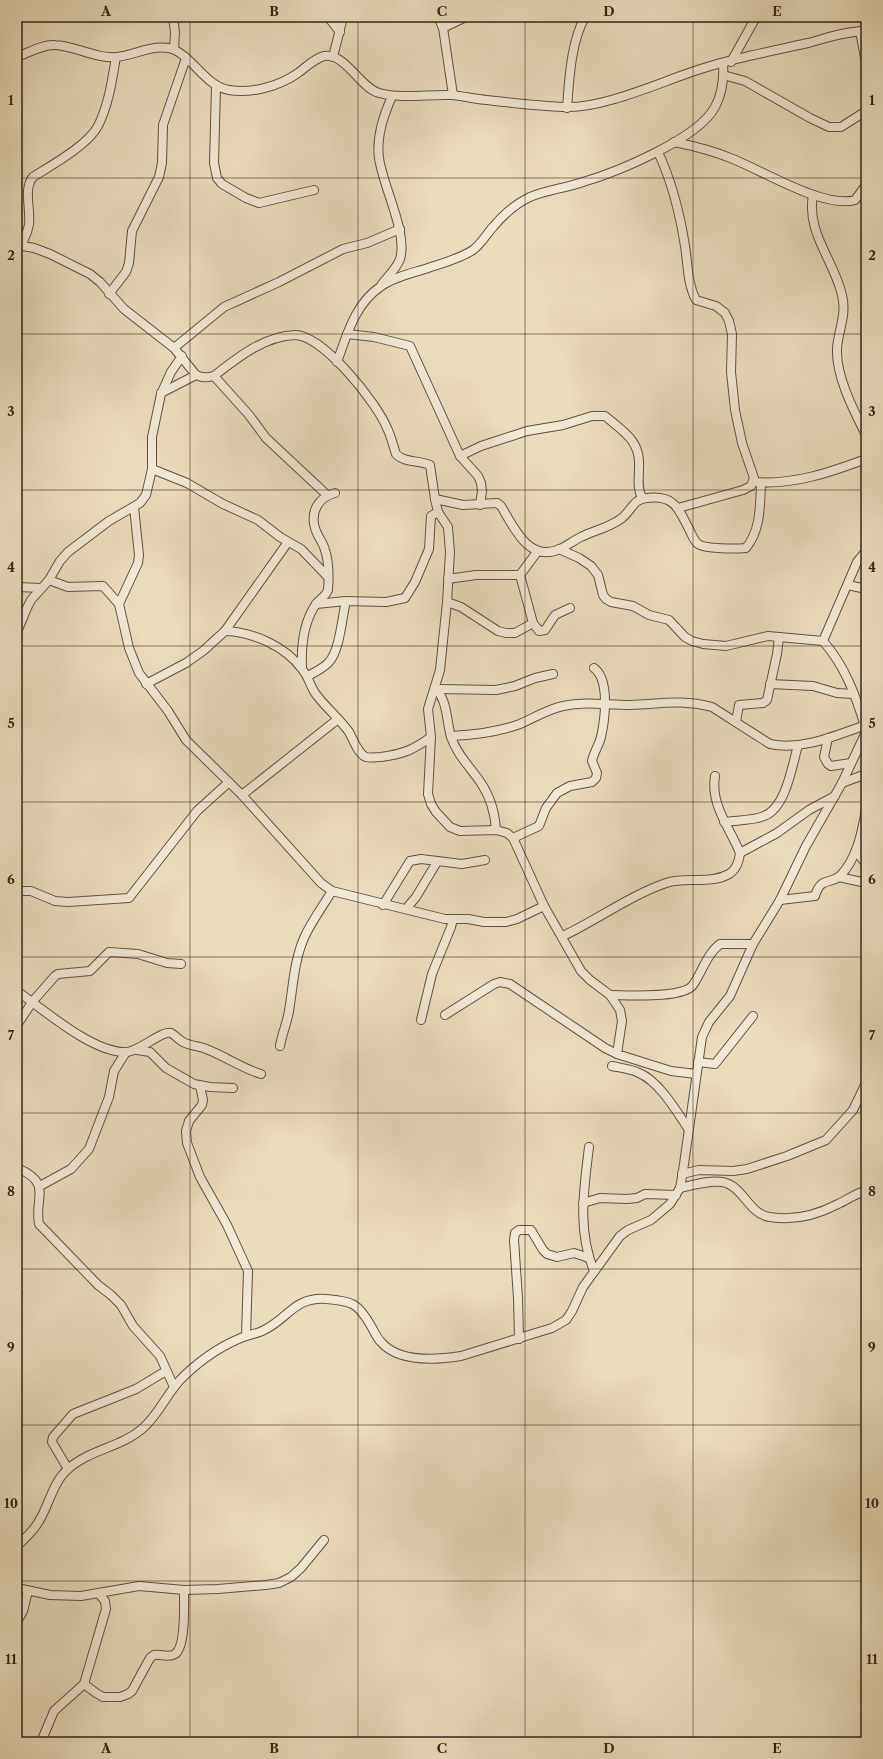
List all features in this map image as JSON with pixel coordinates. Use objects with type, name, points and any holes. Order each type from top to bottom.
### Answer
[{"type":"street","points":[[173,17],[175,32],[174,49]]},
{"type":"street","points":[[328,17],[340,32]]},
{"type":"street","points":[[333,57],[343,17]]},
{"type":"street","points":[[438,17],[443,28],[453,95]]},
{"type":"street","points":[[443,28],[466,17]]},
{"type":"street","points":[[567,108],[574,53],[582,17]]},
{"type":"street","points":[[381,286],[416,272],[457,259],[480,244],[506,212],[531,197],[598,177],[658,152],[705,121],[715,107],[721,91],[723,74],[727,62],[756,17]]},
{"type":"street","points":[[17,57],[54,44],[104,56],[116,57],[157,48],[174,49],[216,86],[235,90],[262,88],[282,82],[324,56],[333,57],[348,66],[365,84],[376,92],[392,96],[453,95],[567,108],[590,105],[651,88],[703,68],[863,31],[866,63]]},
{"type":"street","points":[[116,57],[111,91],[98,126],[90,137],[78,147],[30,180],[28,194],[29,226],[19,245],[34,248],[50,254],[90,274],[100,282],[109,294],[124,309],[174,348],[196,375],[200,377],[208,378],[214,376],[247,352],[269,342],[296,335],[305,337],[318,344],[358,384],[378,410],[388,428],[396,454],[403,459],[430,465],[438,512],[448,527],[450,552],[447,602],[440,670],[436,688],[428,709],[431,737],[428,794],[431,804],[436,812],[450,827],[460,831],[496,830],[507,833],[513,838],[544,906],[581,970],[590,980],[610,995],[620,1010],[622,1021],[617,1054]]},
{"type":"street","points":[[109,294],[126,272],[129,263],[132,231],[159,177],[162,163],[163,125],[186,58]]},
{"type":"street","points":[[723,74],[745,81],[810,118],[829,127],[841,127],[866,111]]},
{"type":"street","points":[[216,86],[214,163],[217,178],[222,184],[251,201],[259,202],[314,190]]},
{"type":"street","points":[[337,362],[347,334],[362,304],[381,286],[397,265],[400,258],[402,246],[400,229],[389,198],[379,158],[379,140],[383,119],[392,96]]},
{"type":"street","points":[[674,142],[693,145],[734,159],[813,194],[832,200],[850,201],[858,197],[866,185]]},
{"type":"street","points":[[520,575],[537,552],[559,549],[588,534],[612,526],[624,517],[636,501],[642,498],[664,498],[669,500],[678,508],[693,538],[698,544],[705,547],[746,548],[751,542],[758,525],[757,482],[754,478],[742,443],[735,410],[731,372],[732,334],[729,321],[725,313],[716,306],[696,300],[692,293],[689,282],[685,246],[674,192],[658,152]]},
{"type":"street","points":[[813,194],[811,210],[817,237],[842,294],[844,320],[837,349],[838,363],[854,412],[866,435]]},
{"type":"street","points":[[174,348],[224,307],[279,282],[343,249],[373,241],[400,229]]},
{"type":"street","points":[[347,334],[374,337],[410,346],[460,456],[478,476],[482,490],[480,505]]},
{"type":"street","points":[[17,632],[26,608],[49,580],[60,561],[72,548],[109,521],[140,503],[146,494],[152,469],[152,438],[161,394],[171,372],[182,356]]},
{"type":"street","points":[[161,394],[196,375]]},
{"type":"street","points":[[214,376],[249,415],[266,438],[327,495]]},
{"type":"street","points":[[460,456],[481,446],[527,431],[563,425],[592,416],[605,416],[630,437],[635,444],[640,462],[638,488],[642,498]]},
{"type":"street","points":[[678,508],[742,490],[757,482],[811,477],[866,459]]},
{"type":"street","points":[[152,469],[187,483],[223,504],[258,520],[288,542],[302,549],[328,577]]},
{"type":"street","points":[[302,667],[302,639],[306,626],[316,604],[327,593],[328,559],[325,549],[314,528],[316,506],[327,495],[335,493]]},
{"type":"street","points":[[435,500],[463,505],[497,503],[501,506],[522,539],[537,552]]},
{"type":"street","points":[[119,604],[138,563],[139,555],[134,507]]},
{"type":"street","points":[[316,604],[346,601],[386,602],[400,600],[408,596],[429,549],[431,516],[438,512]]},
{"type":"street","points":[[146,684],[186,663],[203,651],[225,631],[288,542]]},
{"type":"street","points":[[17,1546],[33,1531],[40,1520],[60,1478],[68,1469],[81,1460],[129,1438],[142,1430],[151,1421],[174,1387],[198,1364],[225,1346],[266,1329],[303,1302],[324,1299],[345,1301],[356,1306],[367,1319],[380,1341],[387,1348],[401,1354],[417,1358],[446,1358],[519,1339],[552,1328],[566,1320],[572,1311],[583,1287],[620,1236],[628,1230],[652,1220],[662,1212],[678,1192],[689,1130],[702,1037],[709,1022],[730,996],[752,944],[780,900],[806,846],[836,795],[852,763],[866,728],[846,673],[823,641],[768,636],[726,646],[703,644],[692,641],[685,637],[669,620],[648,615],[633,606],[611,602],[606,599],[603,595],[598,575],[591,566],[579,558],[559,549]]},
{"type":"street","points":[[823,641],[857,562],[866,551]]},
{"type":"street","points":[[448,580],[476,575],[520,575]]},
{"type":"street","points":[[520,575],[533,623],[539,630],[545,630],[555,615],[570,608]]},
{"type":"street","points":[[49,580],[68,587],[103,586],[119,604],[129,648],[139,673],[146,684],[168,710],[186,740],[242,795],[311,873],[332,891],[383,905],[445,919],[468,919],[484,922],[506,922],[517,919],[544,906]]},
{"type":"street","points":[[848,585],[866,589]]},
{"type":"street","points":[[17,586],[41,588]]},
{"type":"street","points":[[308,676],[328,664],[331,659],[336,645],[346,601]]},
{"type":"street","points":[[447,602],[461,607],[498,631],[506,633],[515,633],[533,623]]},
{"type":"street","points":[[225,631],[252,636],[280,648],[302,667],[315,692],[338,719],[348,732],[361,754],[365,757],[401,754],[410,751],[431,737]]},
{"type":"street","points":[[736,722],[739,705],[765,703],[777,654],[779,637]]},
{"type":"street","points":[[513,838],[539,826],[546,808],[557,793],[570,786],[592,782],[596,778],[597,773],[592,761],[601,738],[606,703],[601,676],[594,668]]},
{"type":"street","points":[[436,688],[496,690],[522,684],[534,678],[553,674]]},
{"type":"street","points":[[770,684],[813,686],[837,692],[854,694]]},
{"type":"street","points":[[436,688],[444,700],[451,736],[457,750],[482,784],[491,801],[495,817],[496,830]]},
{"type":"street","points":[[451,736],[476,735],[505,729],[562,706],[606,703],[632,705],[671,701],[702,704],[712,707],[770,744],[798,746],[866,728]]},
{"type":"street","points":[[242,795],[338,719]]},
{"type":"street","points":[[828,738],[824,757],[828,764],[831,766],[852,763]]},
{"type":"street","points":[[724,822],[759,818],[771,812],[781,801],[798,746]]},
{"type":"street","points":[[842,783],[866,774]]},
{"type":"street","points":[[562,936],[596,920],[626,902],[663,884],[672,882],[714,880],[730,873],[736,866],[740,853],[724,822],[713,785],[715,776]]},
{"type":"street","points":[[17,894],[22,891],[32,891],[54,901],[68,902],[129,898],[197,811],[228,782]]},
{"type":"street","points":[[740,853],[777,833],[809,810],[836,795]]},
{"type":"street","points":[[839,877],[856,851],[866,810]]},
{"type":"street","points":[[856,851],[866,864]]},
{"type":"street","points":[[383,905],[410,861],[421,859],[462,864],[485,860]]},
{"type":"street","points":[[406,909],[416,897],[437,862]]},
{"type":"street","points":[[780,900],[816,896],[818,889],[824,882],[839,877],[866,883]]},
{"type":"street","points":[[280,1046],[300,949],[304,938],[332,891]]},
{"type":"street","points":[[421,1020],[432,974],[451,928],[453,919]]},
{"type":"street","points":[[610,995],[655,995],[684,992],[693,985],[713,950],[720,944],[752,944]]},
{"type":"street","points":[[17,1026],[33,1001],[58,974],[90,971],[109,952],[138,954],[167,963],[181,964]]},
{"type":"street","points":[[445,1015],[494,984],[504,982],[510,984],[617,1054],[671,1070],[696,1074]]},
{"type":"street","points":[[17,992],[21,998],[33,1001],[74,1032],[90,1042],[116,1051],[126,1052],[137,1050],[150,1052],[166,1068],[200,1086],[233,1088]]},
{"type":"street","points":[[698,1062],[715,1064],[753,1016]]},
{"type":"street","points":[[137,1050],[164,1034],[172,1034],[183,1042],[207,1049],[240,1067],[261,1074]]},
{"type":"street","points":[[40,1186],[71,1169],[89,1149],[110,1097],[114,1070],[126,1052]]},
{"type":"street","points":[[612,1066],[639,1073],[651,1080],[658,1087],[689,1130]]},
{"type":"street","points":[[682,1174],[699,1170],[747,1169],[800,1151],[826,1140],[853,1110],[866,1083]]},
{"type":"street","points":[[200,1086],[203,1100],[202,1105],[189,1120],[186,1131],[187,1143],[200,1177],[227,1225],[248,1271],[246,1336]]},
{"type":"street","points":[[589,1147],[583,1203],[583,1232],[589,1258],[594,1271]]},
{"type":"street","points":[[17,1168],[34,1178],[40,1186],[41,1194],[38,1216],[39,1224],[98,1285],[111,1295],[121,1306],[133,1326],[160,1356],[174,1387]]},
{"type":"street","points":[[583,1203],[600,1198],[627,1199],[637,1198],[645,1194],[678,1192],[713,1182],[722,1182],[736,1189],[763,1216],[783,1219],[796,1218],[824,1211],[866,1191]]},
{"type":"street","points":[[519,1339],[514,1240],[515,1233],[519,1230],[531,1230],[543,1250],[552,1257],[574,1253],[589,1258]]},
{"type":"street","points":[[68,1469],[52,1442],[53,1437],[73,1414],[87,1407],[136,1389],[166,1370]]},
{"type":"street","points":[[17,1588],[50,1595],[81,1596],[139,1586],[184,1590],[238,1588],[279,1583],[292,1577],[324,1540]]},
{"type":"street","points":[[84,1684],[103,1697],[120,1697],[132,1691],[150,1658],[154,1655],[169,1656],[176,1653],[180,1649],[184,1590]]},
{"type":"street","points":[[18,1620],[23,1611],[28,1591]]},
{"type":"street","points":[[40,1742],[54,1711],[84,1684],[106,1609],[105,1601],[99,1594]]}]
